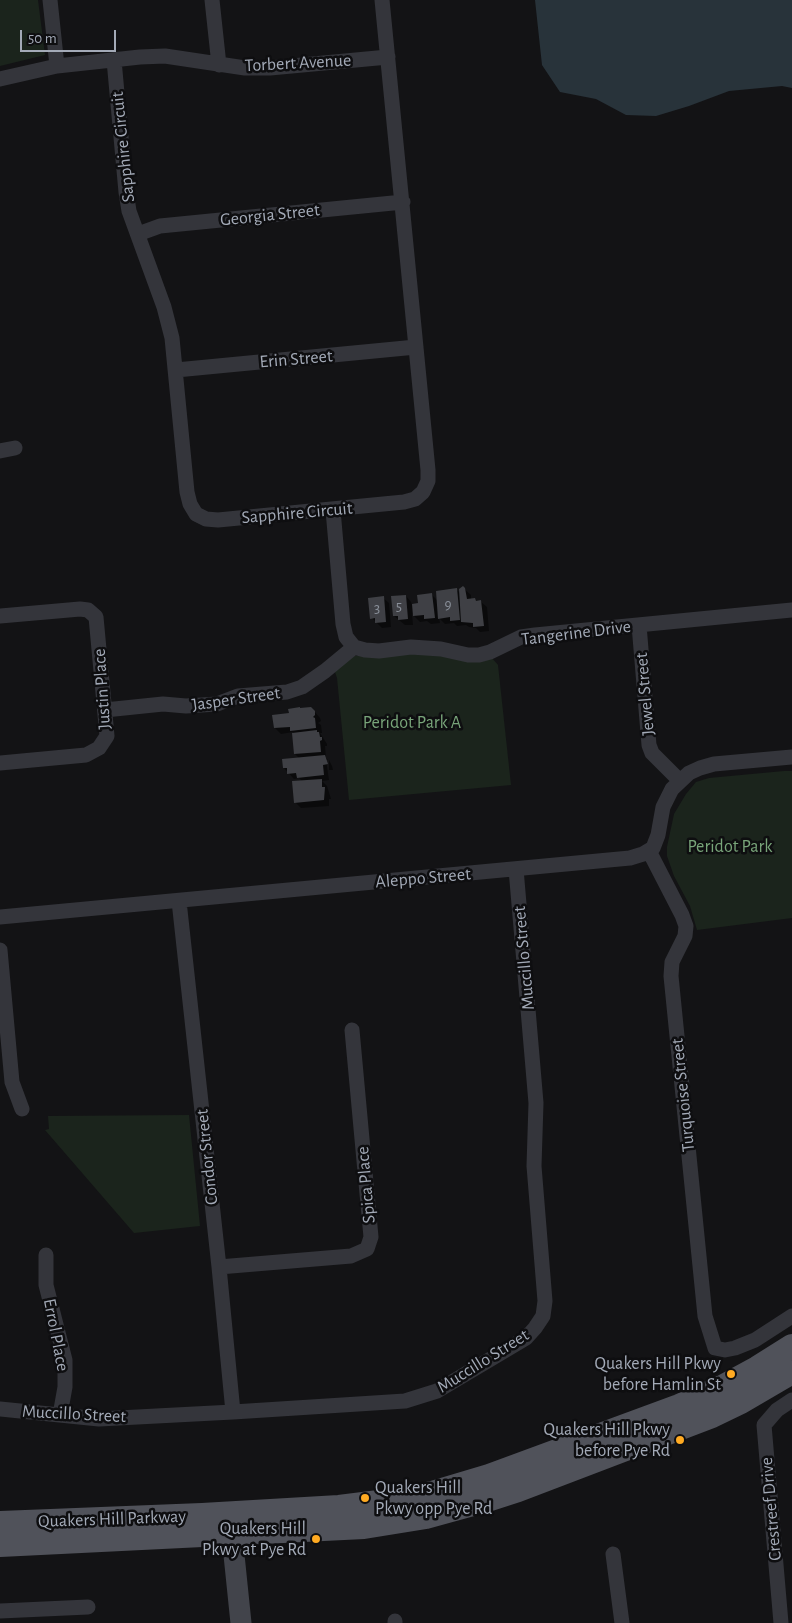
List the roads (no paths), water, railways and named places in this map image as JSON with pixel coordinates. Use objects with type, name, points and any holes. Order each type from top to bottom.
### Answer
[{"type":"main road","name":"Quakers Hill Parkway","points":[[0,1545],[230,1524],[339,1507],[387,1502],[432,1493],[489,1476],[670,1409],[714,1391],[757,1368],[792,1346]]},
{"type":"main road","name":"Quakers Hill Parkway","points":[[0,1523],[230,1524],[364,1527],[410,1520],[454,1510],[518,1490],[712,1416],[741,1402],[792,1372]]},
{"type":"street","points":[[50,0],[56,66]]},
{"type":"street","points":[[212,0],[219,65]]},
{"type":"street","name":"Sapphire Circuit","points":[[114,60],[129,211],[169,322],[176,370],[187,492],[190,504],[196,514],[206,519],[218,520],[404,502],[415,499],[423,492],[428,481],[428,470],[382,0]]},
{"type":"street","name":"Torbert Avenue","points":[[0,79],[56,66],[140,57],[165,56],[245,68],[270,68],[388,57]]},
{"type":"street","name":"Georgia Street","points":[[138,234],[160,226],[403,202]]},
{"type":"street","name":"Erin Street","points":[[176,370],[416,347]]},
{"type":"street","points":[[333,510],[343,624],[346,637],[354,647]]},
{"type":"street","name":"Justin Place","points":[[0,616],[80,609],[88,610],[96,617],[107,736],[99,748],[86,755],[0,763]]},
{"type":"street","name":"Tangerine Drive","points":[[354,647],[379,651],[411,647],[442,649],[468,655],[479,655],[490,652],[521,637],[792,610]]},
{"type":"street","name":"Jewel Street","points":[[639,626],[649,745],[652,753],[680,781]]},
{"type":"street","name":"Jasper Street","points":[[105,710],[163,704],[186,706],[217,704],[238,696],[288,692],[302,687],[354,647]]},
{"type":"street","points":[[649,851],[656,842],[663,807],[672,789],[689,773],[714,764],[792,757]]},
{"type":"street","name":"Aleppo Street","points":[[0,917],[630,858],[649,851]]},
{"type":"street","name":"Turquoise Street","points":[[649,851],[686,926],[685,936],[672,962],[671,976],[705,1316],[714,1348],[724,1350],[735,1348],[754,1340],[792,1316]]},
{"type":"street","name":"Muccillo Street","points":[[0,1408],[99,1419],[405,1401],[437,1391],[526,1338],[542,1316],[545,1300],[534,1166],[536,1103],[516,869]]},
{"type":"street","name":"Condor Street","points":[[179,901],[233,1412]]},
{"type":"street","points":[[0,950],[12,1082],[22,1109]]},
{"type":"street","name":"Spica Place","points":[[219,1267],[351,1256],[367,1249],[371,1237],[352,1030]]},
{"type":"street","name":"Errol Place","points":[[46,1255],[46,1285],[65,1360],[65,1387],[60,1415]]},
{"type":"street","name":"Crestreef Drive","points":[[781,1623],[764,1425],[777,1410],[792,1400]]},
{"type":"street","points":[[230,1524],[241,1623]]},
{"type":"street","points":[[613,1554],[622,1623]]},
{"type":"street","points":[[0,1611],[88,1607]]},
{"type":"place","name":"Quakers Hill Pkwy before Hamlin St","points":[[731,1374]]},
{"type":"place","name":"Quakers Hill Pkwy before Pye Rd","points":[[680,1440]]},
{"type":"place","name":"Quakers Hill Pkwy opp Pye Rd","points":[[365,1498]]},
{"type":"place","name":"Quakers Hill Pkwy at Pye Rd","points":[[316,1539]]},
{"type":"park label","name":"Peridot Park A","points":[[412,723]]},
{"type":"park label","name":"Peridot Park","points":[[730,847]]}]
